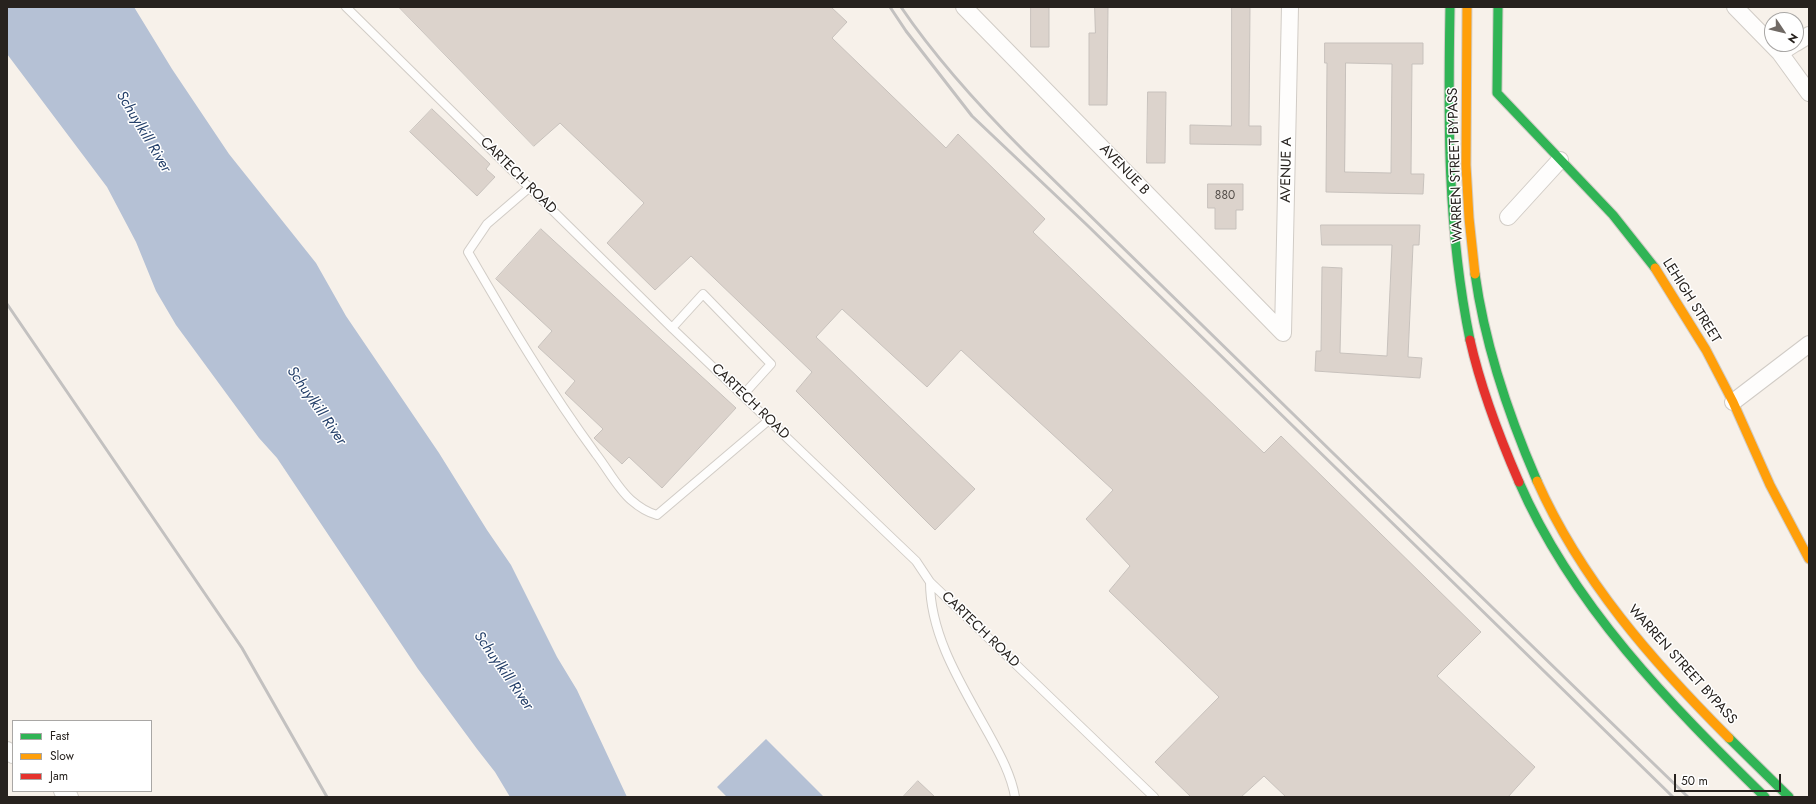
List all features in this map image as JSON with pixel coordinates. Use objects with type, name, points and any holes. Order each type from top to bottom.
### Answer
[{"type":"main road","name":"WARREN STREET BYPASS","points":[[1450,7],[1449,141],[1452,218],[1455,250],[1471,348],[1483,392],[1500,442],[1521,489],[1549,541],[1573,581],[1603,623],[1643,672],[1765,797]]},
{"type":"main road","name":"WARREN STREET BYPASS","points":[[1467,7],[1467,174],[1472,248],[1486,338],[1516,436],[1536,482],[1560,527],[1587,571],[1617,613],[1678,686],[1789,797]]},
{"type":"main road","name":"LEHIGH STREET","points":[[1498,7],[1497,93],[1613,215],[1652,264],[1688,319],[1733,402],[1770,486],[1809,559]]},
{"type":"street","name":"AVENUE B","points":[[964,7],[1283,333]]},
{"type":"street","name":"AVENUE A","points":[[1283,333],[1290,7]]},
{"type":"street","points":[[1735,7],[1780,53],[1809,93]]},
{"type":"street","points":[[1508,216],[1560,160]]},
{"type":"street","points":[[1733,402],[1809,344]]},
{"type":"lane","name":"CARTECH ROAD","points":[[346,7],[672,328],[916,562],[930,582],[1154,797]]},
{"type":"lane","points":[[530,187],[487,224],[468,252],[506,318],[539,369],[585,439],[630,499],[647,512],[657,515],[769,420]]},
{"type":"lane","points":[[672,328],[703,294],[771,364],[743,395]]},
{"type":"lane","points":[[930,582],[930,602],[938,630],[956,674],[1006,767],[1014,797]]},
{"type":"water","name":"Schuylkill River","points":[[7,7],[134,7],[172,69],[229,154],[316,263],[346,316],[439,453],[487,530],[511,565],[557,657],[577,690],[627,797],[510,797],[495,772],[418,669],[277,458],[259,438],[176,325],[156,291],[136,242],[107,187],[7,54]]},
{"type":"water","points":[[766,739],[824,797],[727,797],[717,787]]},
{"type":"building","points":[[399,7],[831,7],[847,22],[832,38],[946,148],[958,134],[1045,219],[1033,232],[1264,453],[1281,436],[1481,632],[1437,676],[1535,767],[1508,797],[1286,797],[1264,776],[1241,797],[1191,797],[1155,762],[1219,697],[1109,591],[1130,566],[1086,519],[1113,490],[961,350],[927,387],[842,309],[816,337],[975,489],[935,530],[796,391],[812,372],[691,256],[655,290],[607,243],[644,203],[560,123],[534,146]]},
{"type":"building","points":[[1031,7],[1049,7],[1049,47],[1031,47]]},
{"type":"building","points":[[1095,7],[1108,7],[1107,105],[1089,105],[1089,33],[1095,33]]},
{"type":"building","points":[[1232,7],[1250,7],[1249,126],[1261,126],[1261,145],[1190,144],[1190,125],[1231,126]]},
{"type":"building","points":[[1325,43],[1423,43],[1423,64],[1412,64],[1411,174],[1424,174],[1423,194],[1326,192],[1327,63],[1325,63]],"holes":[[[1346,63],[1392,64],[1391,173],[1345,172]]]},
{"type":"building","points":[[1148,92],[1166,92],[1165,163],[1147,163]]},
{"type":"building","points":[[432,109],[490,164],[486,169],[495,177],[477,196],[410,132]]},
{"type":"building","points":[[1208,184],[1243,184],[1243,210],[1236,210],[1236,229],[1215,229],[1215,208],[1208,208]]},
{"type":"building","points":[[1321,225],[1420,225],[1419,245],[1413,245],[1408,357],[1422,358],[1420,378],[1315,371],[1316,351],[1321,351],[1322,267],[1342,268],[1340,353],[1387,356],[1392,245],[1322,245]]},
{"type":"building","points":[[541,229],[736,408],[662,488],[629,457],[622,464],[594,438],[603,429],[565,393],[575,381],[538,347],[552,331],[496,279]]},
{"type":"building","points":[[918,781],[935,797],[903,797]]},
{"type":"railway","points":[[890,7],[906,31],[972,116],[1087,225],[1673,797]]},
{"type":"railway","points":[[901,7],[944,64],[992,118],[1025,152],[1688,797]]},
{"type":"railway","points":[[7,304],[242,648],[327,797]]},
{"type":"traffic: fast","points":[[1450,7],[1449,133],[1453,215],[1462,298],[1470,340]]},
{"type":"traffic: fast","points":[[1498,7],[1497,93],[1613,215],[1655,268]]},
{"type":"traffic: fast","points":[[1475,274],[1479,301],[1491,353],[1516,431],[1537,481]]},
{"type":"traffic: fast","points":[[1519,482],[1541,527],[1567,570],[1595,611],[1626,651],[1694,726],[1765,797]]},
{"type":"traffic: fast","points":[[1729,738],[1789,797]]},
{"type":"traffic: slow","points":[[1467,7],[1466,165],[1469,218],[1475,274]]},
{"type":"traffic: slow","points":[[1655,268],[1706,350],[1733,402],[1770,485],[1809,559]]},
{"type":"traffic: slow","points":[[1537,481],[1555,517],[1597,586],[1646,649],[1673,680],[1729,738]]},
{"type":"traffic: jam","points":[[1470,340],[1479,376],[1491,412],[1519,482]]}]
